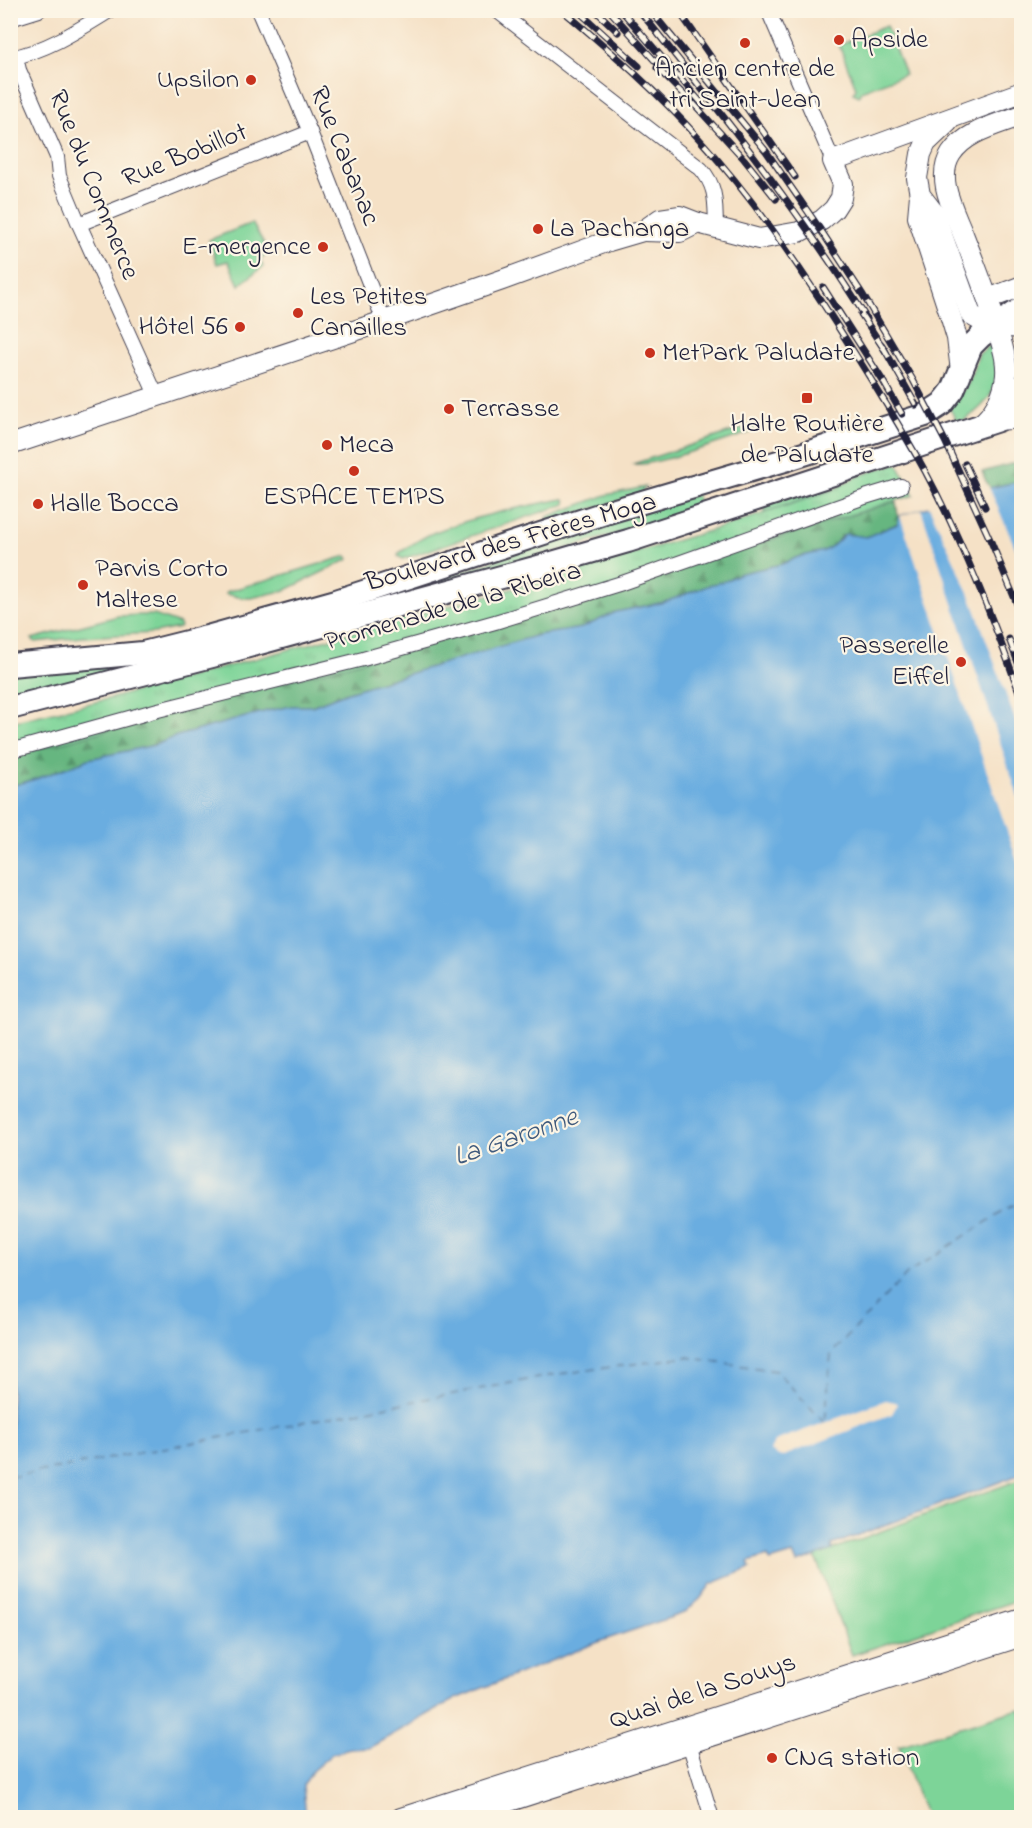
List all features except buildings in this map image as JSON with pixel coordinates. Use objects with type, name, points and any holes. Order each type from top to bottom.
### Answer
[{"type":"main road","points":[[10,445],[384,321],[643,231],[680,232],[707,224],[759,239],[783,236],[811,227],[834,210],[841,198],[843,184],[829,152],[957,116],[1022,92]]},
{"type":"main road","points":[[976,428],[984,422],[997,404],[1005,382],[1005,361],[988,299],[951,205],[946,186],[945,168],[951,154],[968,136],[1022,115]]},
{"type":"main road","points":[[957,116],[933,135],[921,154],[917,178],[920,195],[918,217],[957,338],[961,372]]},
{"type":"main road","points":[[920,195],[934,213],[971,315],[983,322],[1022,329]]},
{"type":"main road","points":[[988,299],[1022,286]]},
{"type":"main road","name":"Boulevard des Frères Moga","points":[[10,665],[143,653],[336,602],[605,513],[785,460],[925,415],[942,404],[948,397],[958,380],[971,346],[981,336],[1022,308]]},
{"type":"main road","points":[[998,420],[1013,404],[1022,386]]},
{"type":"main road","name":"Boulevard des Frères Moga","points":[[10,708],[212,656],[560,561],[998,420],[1022,418]]},
{"type":"main road","name":"Quai de la Souys","points":[[457,1818],[686,1735],[1022,1619]]},
{"type":"main road","name":"Quai de la Souys","points":[[401,1818],[1022,1636]]},
{"type":"street","points":[[10,19],[39,10]]},
{"type":"street","points":[[13,57],[63,39],[111,10]]},
{"type":"street","name":"Rue Cabanac","points":[[258,10],[310,132],[384,321]]},
{"type":"street","points":[[496,10],[701,169],[712,184],[715,196],[707,224]]},
{"type":"street","points":[[768,10],[829,152]]},
{"type":"street","name":"Rue du Commerce","points":[[13,57],[57,157],[59,176],[79,224],[157,397]]},
{"type":"street","name":"Rue Bobillot","points":[[79,224],[310,132]]},
{"type":"street","name":"Promenade de la Ribeira","points":[[10,751],[158,710],[363,659],[505,619],[622,583],[901,486]]},
{"type":"street","points":[[686,1735],[712,1818]]},
{"type":"green space","points":[[886,26],[905,74],[861,91],[859,96],[853,93],[856,88],[839,45]]},
{"type":"green space","points":[[252,223],[269,252],[260,259],[263,267],[239,285],[228,261],[217,264],[209,240]]},
{"type":"green space","points":[[989,346],[993,347],[996,361],[992,393],[979,409],[958,424],[949,407],[968,384],[979,354]]},
{"type":"green space","points":[[756,424],[754,431],[711,446],[656,462],[633,464]]},
{"type":"green space","points":[[1021,461],[1021,481],[989,488],[982,472]]},
{"type":"green space","points":[[897,463],[914,495],[520,618],[11,756],[11,722],[108,699],[536,582],[729,525],[830,491],[858,476]]},
{"type":"green space","points":[[828,483],[830,491],[765,512],[763,506]]},
{"type":"green space","points":[[645,487],[641,494],[549,522],[547,517],[606,495]]},
{"type":"green space","points":[[696,494],[701,507],[693,512],[286,629]]},
{"type":"green space","points":[[565,499],[566,504],[403,559],[398,556],[399,553],[421,539],[451,526],[498,512]]},
{"type":"green space","points":[[896,501],[899,523],[866,537],[842,535],[834,545],[824,551],[738,574],[725,581],[665,602],[616,612],[582,628],[538,635],[348,692],[311,706],[292,706],[267,711],[177,736],[155,745],[89,759],[11,786],[11,756],[520,618]]},
{"type":"green space","points":[[347,556],[349,559],[286,590],[251,598],[225,594],[226,592]]},
{"type":"green space","points":[[154,615],[180,624],[180,626],[154,633],[35,642],[32,639],[118,616]]},
{"type":"green space","points":[[193,649],[11,698],[11,673]]},
{"type":"green space","points":[[1021,1479],[1021,1599],[852,1655],[815,1556]]},
{"type":"green space","points":[[1020,1709],[1022,1712],[1021,1817],[926,1817],[899,1746]]},
{"type":"water","name":"La Garonne","points":[[1021,481],[1021,1474],[832,1545],[833,1550],[797,1563],[793,1554],[770,1561],[768,1556],[748,1562],[750,1568],[711,1584],[700,1599],[684,1613],[601,1641],[455,1699],[369,1748],[350,1749],[332,1754],[312,1771],[303,1786],[306,1816],[11,1818],[11,786],[89,759],[155,745],[177,736],[267,711],[292,706],[312,706],[348,692],[538,635],[582,628],[616,612],[665,602],[725,581],[738,574],[824,551],[845,534],[866,537],[898,524],[899,516],[989,488]]},
{"type":"pier","points":[[988,485],[1021,561],[1021,736],[970,595],[928,504]]},
{"type":"pier","name":"Passerelle Eiffel","points":[[921,509],[1021,805],[1021,872],[900,516]]},
{"type":"pier","points":[[886,1400],[898,1403],[892,1414],[781,1457],[770,1451],[775,1441]]},
{"type":"ferry route","points":[[10,1477],[559,1374],[687,1357],[776,1371],[825,1423],[831,1354],[909,1272],[1016,1203],[1022,1202]]},
{"type":"railway","points":[[562,10],[634,73],[685,123],[738,185],[806,279],[883,398],[939,499],[978,584],[1022,700]]},
{"type":"railway","points":[[577,10],[639,66]]},
{"type":"railway","points":[[595,10],[618,32]]},
{"type":"railway","points":[[609,10],[665,72]]},
{"type":"railway","points":[[621,10],[704,106]]},
{"type":"railway","points":[[639,10],[786,200],[867,319]]},
{"type":"railway","points":[[650,10],[766,151],[863,295],[913,380],[945,441],[1022,616]]},
{"type":"railway","points":[[678,10],[795,177]]},
{"type":"railway","points":[[657,68],[687,98]]},
{"type":"railway","points":[[693,103],[744,159],[776,199]]},
{"type":"railway","points":[[823,287],[902,414]]},
{"type":"railway","points":[[861,314],[886,352]]},
{"type":"railway","points":[[882,345],[916,405]]},
{"type":"railway","points":[[965,464],[985,507]]},
{"type":"railway","points":[[1009,639],[1022,673]]},
{"type":"place","name":"Apside","points":[[839,40]]},
{"type":"place","name":"Ancien centre de tri Saint-Jean","points":[[745,43]]},
{"type":"place","name":"Upsilon","points":[[251,80]]},
{"type":"place","name":"La Pachanga","points":[[538,229]]},
{"type":"place","name":"E-mergence","points":[[323,247]]},
{"type":"place","name":"Les Petites Canailles","points":[[298,313]]},
{"type":"place","name":"Hôtel 56","points":[[240,327]]},
{"type":"place","name":"MetPark Paludate","points":[[650,353]]},
{"type":"place","name":"Halte Routière de Paludate","points":[[807,398]]},
{"type":"place","name":"Terrasse","points":[[449,409]]},
{"type":"place","name":"Meca","points":[[327,445]]},
{"type":"place","name":"ESPACE TEMPS","points":[[354,471]]},
{"type":"place","name":"Halle Bocca","points":[[38,504]]},
{"type":"place","name":"Parvis Corto Maltese","points":[[83,585]]},
{"type":"place","name":"Passerelle Eiffel","points":[[961,662]]},
{"type":"place","name":"CNG station","points":[[772,1758]]}]
